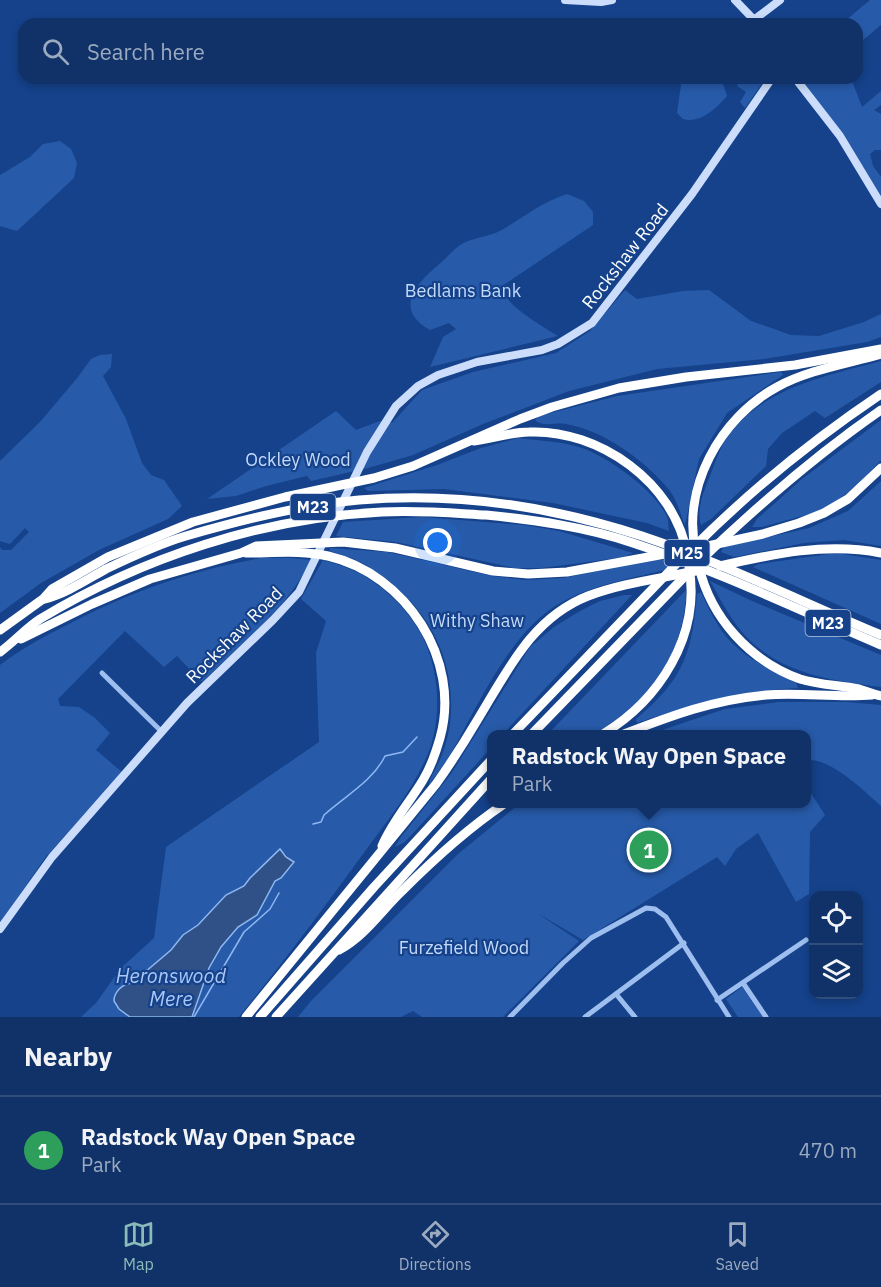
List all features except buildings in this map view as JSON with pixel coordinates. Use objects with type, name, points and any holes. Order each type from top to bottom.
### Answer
[{"type":"highway","points":[[43,599],[52,590],[108,557],[193,522],[414,466],[520,418],[619,388],[686,377],[795,365],[881,349]]},
{"type":"highway","points":[[879,695],[860,689],[818,683],[782,671],[745,645],[716,610],[703,582],[695,547],[695,506],[706,465],[722,436],[737,417],[756,400],[805,375],[881,354]]},
{"type":"highway","name":"M25","points":[[518,730],[631,609],[706,534],[797,456],[881,394]]},
{"type":"highway","name":"M25","points":[[537,730],[681,579],[747,516],[812,461],[881,410]]},
{"type":"highway","points":[[472,441],[530,432],[572,437],[590,443],[620,458],[643,477],[674,517],[685,543],[690,573],[690,605],[684,635],[670,667],[655,690],[637,709],[611,730]]},
{"type":"highway","points":[[11,644],[92,604],[150,579],[241,553],[256,546],[343,542],[395,548],[493,571],[528,574],[600,567],[763,534],[812,518],[836,506],[858,490],[881,468]]},
{"type":"highway","name":"M23","points":[[0,630],[43,599],[56,596],[109,568],[184,537],[322,505],[360,500],[422,498],[482,501],[553,512],[881,635]]},
{"type":"highway","name":"M23","points":[[0,652],[37,621],[131,573],[203,545],[255,530],[320,518],[383,512],[438,512],[596,527]]},
{"type":"highway","points":[[246,1017],[436,784],[462,746],[512,661],[529,638],[553,615],[586,597],[628,584],[741,561],[817,549],[859,550],[881,554]]},
{"type":"highway","points":[[241,553],[306,552],[346,562],[371,574],[405,603],[420,621],[433,643],[441,667],[445,691],[445,711],[441,735],[424,778],[387,834],[377,857]]},
{"type":"highway","name":"M23","points":[[778,596],[881,645]]},
{"type":"highway","points":[[636,730],[675,714],[720,701],[767,695],[879,695]]},
{"type":"highway","points":[[260,1017],[374,887],[487,764]]},
{"type":"highway","points":[[276,1017],[487,784]]},
{"type":"highway","points":[[332,954],[355,941],[449,846],[499,808]]},
{"type":"street","points":[[565,0],[601,2],[612,0]]},
{"type":"street","points":[[735,0],[753,18]]},
{"type":"street","points":[[761,18],[780,0]]},
{"type":"street","name":"Rockshaw Road","points":[[0,929],[52,857],[187,703],[299,592],[367,452],[396,406],[406,395],[427,381],[451,370],[477,362],[542,350],[567,340],[592,323],[692,194],[768,84]]},
{"type":"street","points":[[800,84],[840,136],[881,204]]},
{"type":"street","points":[[102,673],[162,732]]},
{"type":"street","points":[[510,1017],[591,938],[646,908],[655,909],[666,917],[729,1017]]},
{"type":"street","points":[[717,1000],[806,940]]},
{"type":"street","points":[[585,1017],[684,944]]},
{"type":"street","points":[[743,983],[766,1017]]},
{"type":"street","points":[[616,994],[634,1017]]},
{"type":"green space","points":[[870,0],[881,0],[881,25],[863,40],[863,18],[848,18]]},
{"type":"green space","points":[[681,84],[723,84],[727,96],[702,117],[683,119],[677,113]]},
{"type":"green space","points":[[738,84],[762,84],[745,108],[740,102],[746,92]]},
{"type":"green space","points":[[802,84],[853,84],[862,107],[881,91],[881,105],[874,110],[881,114],[881,150],[875,150],[870,154],[873,166],[881,177],[881,196],[843,133]]},
{"type":"green space","points":[[60,141],[71,149],[77,163],[74,178],[17,231],[0,226],[0,175],[30,157],[43,144]]},
{"type":"green space","name":"Bedlams Bank","points":[[567,194],[584,201],[593,212],[593,225],[499,288],[518,309],[558,336],[430,367],[443,337],[456,329],[449,323],[430,330],[418,321],[412,312],[413,294],[426,276],[460,245],[498,232],[541,205]]},
{"type":"green space","name":"Ockley Wood","points":[[625,290],[637,299],[683,291],[709,290],[751,321],[791,335],[819,336],[864,322],[881,314],[881,337],[867,342],[764,359],[657,369],[569,391],[483,424],[413,455],[368,468],[311,481],[307,476],[236,496],[207,499],[336,411],[356,430],[380,421],[392,423],[422,390],[473,372],[556,353],[590,331]]},
{"type":"green space","points":[[112,354],[111,367],[103,376],[126,419],[142,463],[151,475],[164,480],[182,506],[168,519],[99,550],[41,583],[0,613],[0,547],[2,550],[11,550],[29,532],[25,528],[10,544],[0,541],[0,461],[40,422],[91,359],[100,355]]},
{"type":"green space","points":[[881,361],[881,382],[825,418],[815,411],[782,433],[768,449],[766,466],[711,519],[701,525],[700,507],[705,487],[722,447],[741,421],[758,407],[796,386]]},
{"type":"green space","points":[[781,372],[783,375],[727,413],[699,459],[685,525],[670,491],[649,469],[624,449],[580,427],[542,424],[535,420],[539,416],[617,396]]},
{"type":"green space","points":[[881,420],[881,460],[859,484],[824,510],[762,527],[752,527],[757,519],[802,479]]},
{"type":"green space","points":[[518,438],[574,446],[593,452],[605,459],[630,476],[653,497],[667,517],[669,531],[647,523],[553,503],[444,489],[368,491],[364,488],[437,465],[481,448]]},
{"type":"green space","points":[[881,481],[881,546],[844,540],[804,543],[734,557],[721,552],[724,547],[809,528],[848,511]]},
{"type":"green space","points":[[422,517],[524,525],[559,531],[633,553],[624,557],[581,563],[541,568],[514,568],[396,542],[336,536],[343,522]]},
{"type":"green space","name":"Withy Shaw","points":[[330,548],[387,552],[492,576],[526,580],[563,578],[655,559],[664,560],[669,569],[589,590],[564,601],[545,613],[512,649],[484,692],[450,755],[429,785],[444,749],[450,724],[451,698],[442,652],[432,631],[403,594],[364,564],[330,551]]},
{"type":"green space","points":[[836,553],[881,560],[881,624],[753,567],[759,564]]},
{"type":"green space","points":[[261,558],[311,560],[301,578],[276,610],[202,682],[177,656],[164,667],[125,631],[58,699],[60,706],[79,707],[95,718],[110,733],[96,750],[122,772],[45,858],[0,923],[0,665],[49,634],[137,592],[211,569]]},
{"type":"green space","points":[[323,560],[359,573],[385,591],[408,614],[424,640],[436,680],[437,709],[433,738],[423,765],[408,792],[390,817],[287,957],[239,1017],[192,1017],[209,968],[221,947],[238,927],[257,915],[275,881],[281,878],[294,863],[280,849],[244,886],[226,895],[198,925],[183,935],[171,950],[132,983],[119,1009],[130,1017],[81,1017],[96,1003],[121,968],[154,938],[166,847],[319,742],[316,653],[326,621],[301,599]]},
{"type":"green space","points":[[710,581],[881,655],[881,687],[824,678],[788,666],[772,657],[756,646],[737,626]]},
{"type":"green space","points":[[686,590],[685,610],[674,648],[654,683],[641,698],[626,712],[599,730],[552,730]]},
{"type":"green space","points":[[701,592],[718,625],[733,644],[752,659],[796,682],[798,688],[756,692],[716,700],[637,723],[636,719],[665,691],[682,664],[692,633],[697,594]]},
{"type":"green space","points":[[632,595],[507,730],[487,730],[487,752],[405,842],[395,847],[451,774],[530,647],[554,627],[600,601]]},
{"type":"green space","points":[[779,702],[846,702],[881,705],[881,806],[836,770],[826,764],[811,760],[811,730],[662,730],[725,709]]},
{"type":"green space","name":"Furzefield Wood","points":[[811,793],[825,815],[810,832],[809,894],[796,902],[758,833],[736,849],[725,866],[717,857],[583,940],[537,913],[579,941],[503,1017],[422,1017],[413,1011],[401,1017],[298,1017],[311,1001],[458,854],[514,808],[811,808]]},
{"type":"green space","points":[[742,987],[763,1017],[738,1017],[726,999]]},
{"type":"water","name":"Heronswood Mere","points":[[280,849],[294,862],[281,878],[275,881],[257,915],[238,927],[221,947],[209,968],[192,1017],[130,1017],[119,1009],[114,1001],[119,989],[132,983],[171,950],[183,935],[198,925],[226,895],[244,886]]},
{"type":"waterway","points":[[313,824],[321,822],[324,815],[366,781],[385,756],[403,752],[417,737]]},
{"type":"waterway","points":[[194,1017],[244,932],[270,909],[279,893]]},
{"type":"place","name":"Radstock Way Open Space","points":[[649,850]]}]
